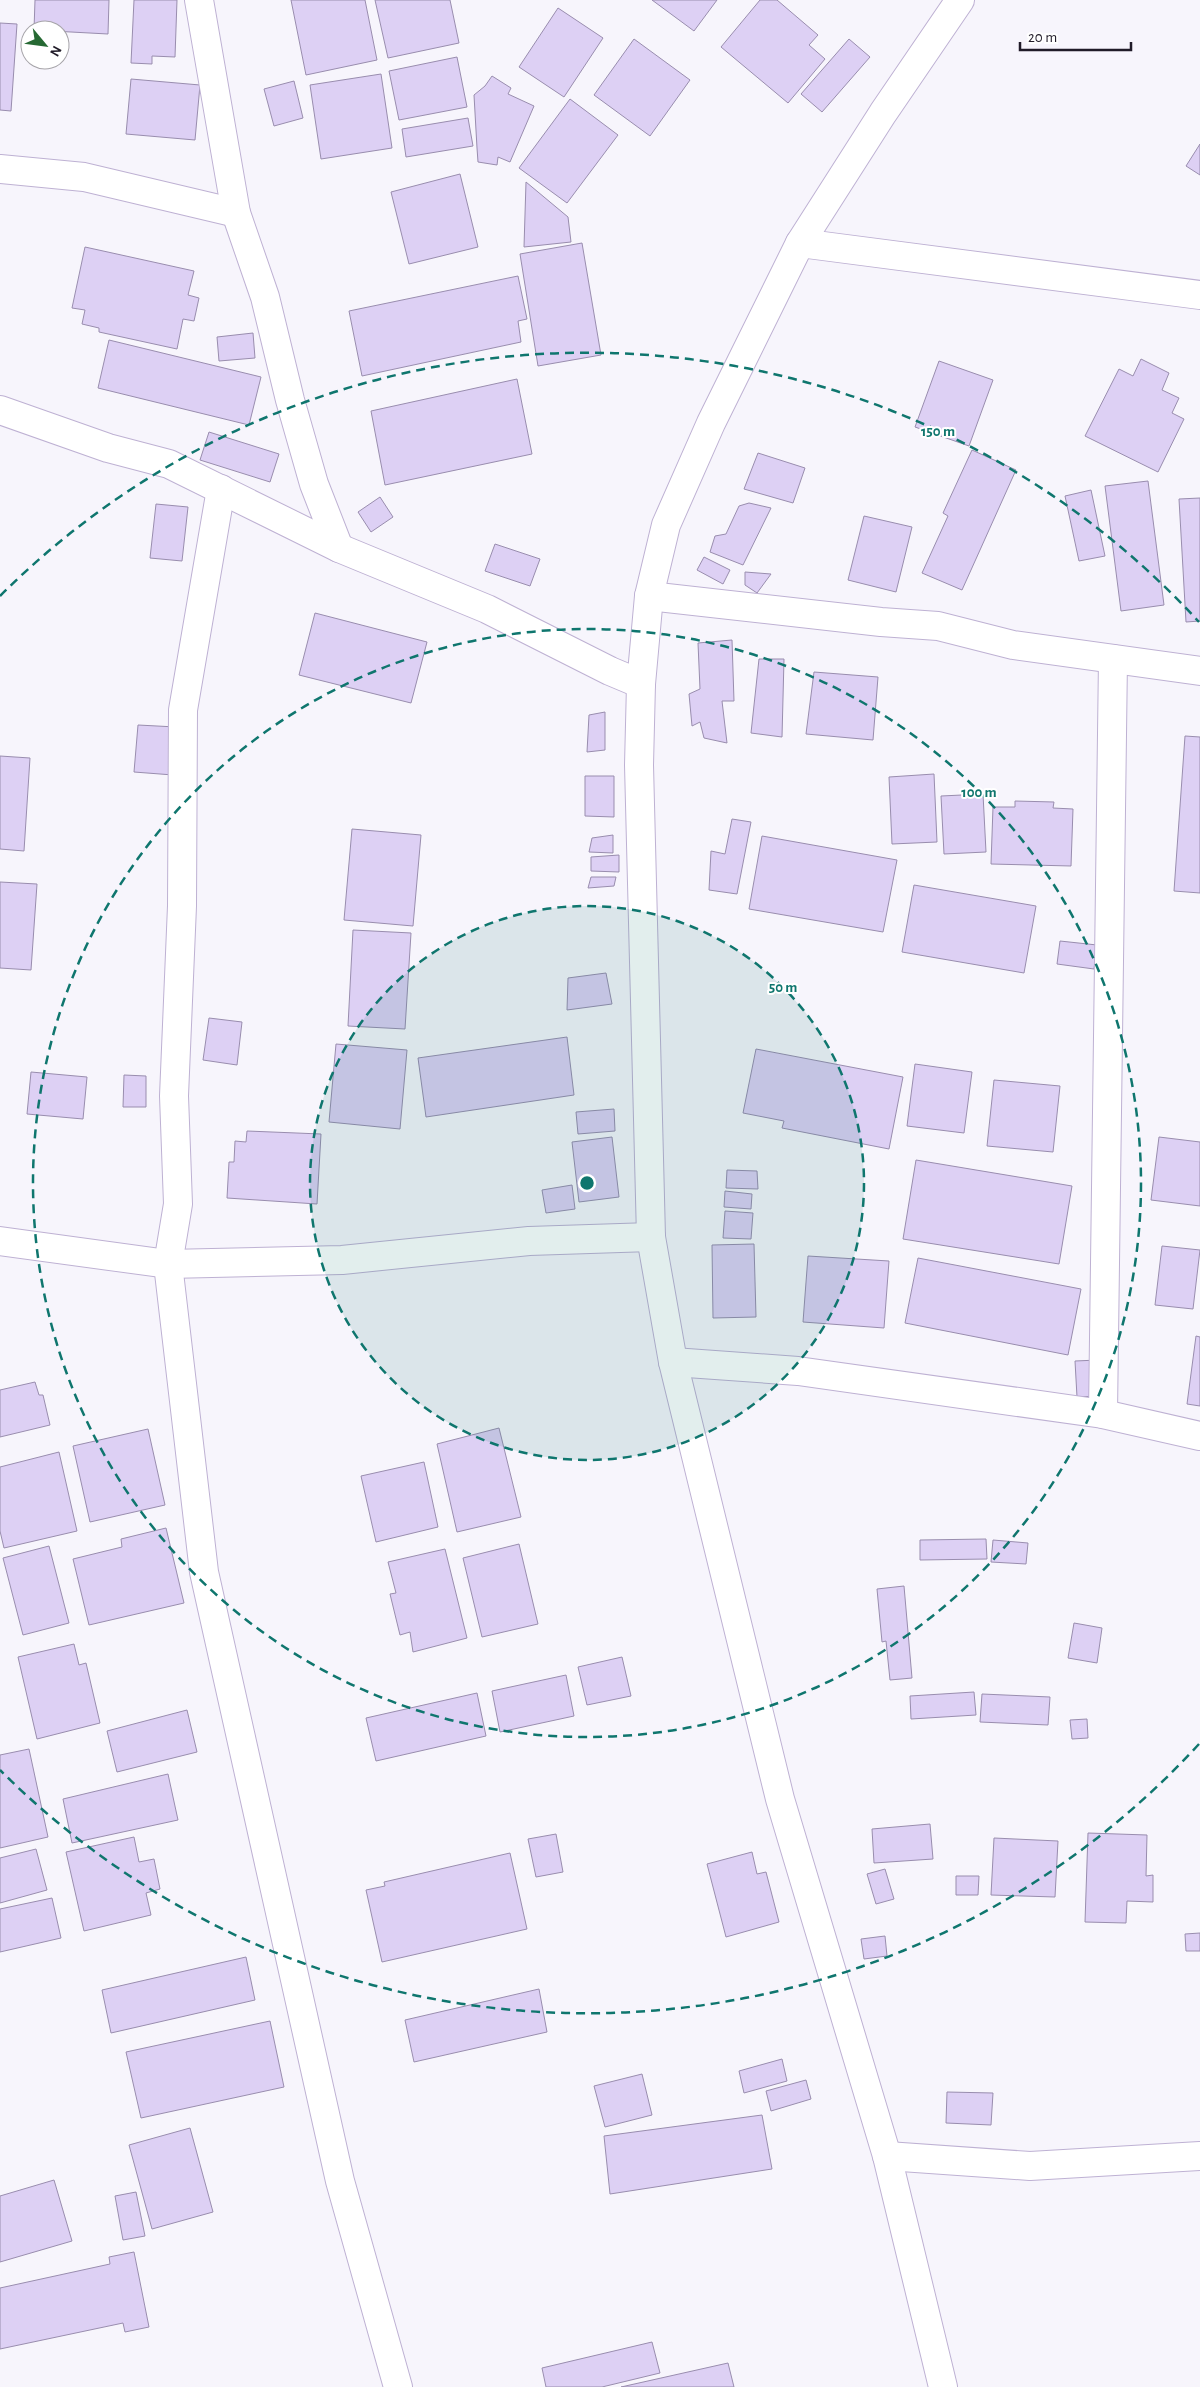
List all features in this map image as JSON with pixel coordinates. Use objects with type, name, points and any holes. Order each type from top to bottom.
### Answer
[{"type":"street","points":[[199,0],[236,213],[265,297],[290,400],[314,484],[340,548]]},
{"type":"street","points":[[943,2387],[887,2156],[780,1799],[673,1362],[651,1237],[639,765],[642,684],[649,596],[666,525],[711,423],[800,243],[883,113],[960,0]]},
{"type":"street","points":[[0,169],[84,176],[236,213]]},
{"type":"street","points":[[800,243],[1200,295]]},
{"type":"street","points":[[0,410],[108,448],[169,464],[340,548],[487,609],[642,684]]},
{"type":"street","points":[[221,489],[183,710],[182,906],[174,1096],[178,1204],[168,1264],[204,1572],[340,2180],[398,2387]]},
{"type":"street","points":[[649,596],[881,622],[938,626],[1013,645],[1200,671]]},
{"type":"street","points":[[1104,1414],[1113,659]]},
{"type":"street","points":[[0,1241],[168,1264],[342,1260],[529,1241],[651,1237]]},
{"type":"street","points":[[673,1362],[798,1371],[1104,1414],[1200,1436]]},
{"type":"street","points":[[887,2156],[1030,2166],[1200,2156]]},
{"type":"building","points":[[35,0],[109,0],[108,34],[70,32],[70,20],[34,20]]},
{"type":"building","points":[[134,0],[177,0],[175,57],[152,56],[152,64],[131,63]]},
{"type":"building","points":[[291,0],[365,0],[377,60],[306,75]]},
{"type":"building","points":[[375,0],[450,0],[459,43],[388,58]]},
{"type":"building","points":[[652,0],[717,0],[694,31]]},
{"type":"building","points":[[760,0],[777,0],[818,35],[809,45],[825,59],[788,103],[721,47]]},
{"type":"building","points":[[558,8],[603,38],[564,97],[519,67]]},
{"type":"building","points":[[0,23],[17,24],[11,111],[0,110]]},
{"type":"building","points":[[634,39],[690,80],[650,136],[594,95]]},
{"type":"building","points":[[849,39],[870,57],[822,112],[801,94]]},
{"type":"building","points":[[457,57],[467,107],[399,120],[389,71]]},
{"type":"building","points":[[381,74],[392,148],[321,159],[310,85]]},
{"type":"building","points":[[492,76],[511,88],[508,94],[534,106],[510,162],[498,157],[497,165],[478,162],[474,95],[485,86]]},
{"type":"building","points":[[131,79],[200,85],[195,140],[126,134]]},
{"type":"building","points":[[294,81],[303,118],[274,126],[264,89]]},
{"type":"building","points":[[570,99],[618,135],[567,203],[519,168]]},
{"type":"building","points":[[468,118],[473,146],[406,157],[402,129]]},
{"type":"building","points":[[1200,144],[1200,175],[1186,166]]},
{"type":"building","points":[[460,174],[478,247],[409,264],[391,192]]},
{"type":"building","points":[[526,182],[568,217],[571,242],[524,247]]},
{"type":"building","points":[[582,243],[601,355],[538,366],[520,254]]},
{"type":"building","points":[[85,247],[194,271],[188,295],[199,298],[194,321],[183,319],[177,349],[99,332],[99,328],[82,324],[85,310],[72,308]]},
{"type":"building","points":[[518,276],[527,319],[518,321],[521,342],[362,376],[349,311]]},
{"type":"building","points":[[253,333],[255,358],[219,361],[217,337]]},
{"type":"building","points":[[109,340],[261,377],[249,425],[98,388]]},
{"type":"building","points":[[1141,359],[1169,373],[1162,390],[1179,398],[1172,413],[1184,419],[1158,472],[1085,436],[1119,369],[1133,376]]},
{"type":"building","points":[[939,361],[993,380],[969,446],[915,427]]},
{"type":"building","points":[[517,379],[532,454],[385,485],[371,411]]},
{"type":"building","points":[[209,432],[279,454],[270,482],[200,460]]},
{"type":"building","points":[[972,450],[1016,470],[962,590],[922,573],[948,516],[943,513]]},
{"type":"building","points":[[758,453],[805,468],[793,503],[744,489]]},
{"type":"building","points":[[1148,481],[1164,605],[1121,611],[1105,486]]},
{"type":"building","points":[[1091,490],[1105,556],[1079,561],[1065,496]]},
{"type":"building","points":[[380,497],[393,517],[371,532],[358,512]]},
{"type":"building","points":[[1200,498],[1200,621],[1186,622],[1179,499]]},
{"type":"building","points":[[749,503],[771,508],[743,565],[710,552],[715,536],[726,534],[739,506]]},
{"type":"building","points":[[156,504],[188,507],[182,561],[150,558]]},
{"type":"building","points":[[864,516],[912,527],[896,592],[848,580]]},
{"type":"building","points":[[495,544],[540,559],[530,586],[485,571]]},
{"type":"building","points":[[704,557],[730,570],[723,584],[697,570]]},
{"type":"building","points":[[745,572],[771,574],[757,593],[745,585]]},
{"type":"building","points":[[315,613],[427,642],[411,703],[299,675]]},
{"type":"building","points":[[732,640],[734,701],[722,701],[727,743],[704,738],[700,722],[692,726],[689,694],[700,689],[698,643]]},
{"type":"building","points":[[759,659],[784,659],[782,737],[751,733]]},
{"type":"building","points":[[814,672],[878,677],[873,740],[806,734]]},
{"type":"building","points":[[605,712],[605,750],[587,752],[589,715]]},
{"type":"building","points":[[138,725],[176,727],[173,775],[134,772]]},
{"type":"building","points":[[1185,736],[1200,737],[1200,893],[1174,891]]},
{"type":"building","points":[[0,756],[30,758],[24,851],[0,849]]},
{"type":"building","points":[[934,774],[937,842],[892,844],[889,777]]},
{"type":"building","points":[[585,776],[614,776],[614,817],[585,816]]},
{"type":"building","points":[[983,794],[986,852],[944,854],[941,796]]},
{"type":"building","points":[[1015,801],[1054,802],[1053,808],[1073,809],[1071,866],[991,864],[993,807],[1015,807]]},
{"type":"building","points":[[732,819],[751,822],[737,894],[709,890],[711,851],[725,854]]},
{"type":"building","points":[[352,829],[421,835],[413,926],[344,920]]},
{"type":"building","points":[[613,835],[613,853],[589,852],[592,838]]},
{"type":"building","points":[[762,836],[897,860],[883,932],[749,909]]},
{"type":"building","points":[[619,855],[619,872],[591,871],[591,857]]},
{"type":"building","points":[[591,877],[616,877],[614,886],[588,888]]},
{"type":"building","points":[[0,882],[37,884],[31,970],[0,968]]},
{"type":"building","points":[[914,885],[1036,906],[1024,973],[902,952]]},
{"type":"building","points":[[353,930],[411,933],[405,1029],[348,1026]]},
{"type":"building","points":[[1060,941],[1097,945],[1094,969],[1057,964]]},
{"type":"building","points":[[606,973],[612,1004],[567,1010],[568,978]]},
{"type":"building","points":[[209,1018],[242,1022],[237,1065],[203,1060]]},
{"type":"building","points":[[567,1037],[574,1095],[426,1117],[418,1058]]},
{"type":"building","points":[[336,1044],[407,1050],[400,1129],[329,1122]]},
{"type":"building","points":[[756,1049],[903,1077],[889,1149],[782,1128],[784,1121],[743,1113]]},
{"type":"building","points":[[915,1064],[972,1072],[964,1133],[907,1126]]},
{"type":"building","points":[[31,1072],[87,1077],[83,1119],[27,1114]]},
{"type":"building","points":[[124,1075],[146,1076],[146,1107],[123,1107]]},
{"type":"building","points":[[994,1080],[1060,1086],[1053,1152],[987,1146]]},
{"type":"building","points":[[614,1109],[615,1131],[578,1134],[576,1112]]},
{"type":"building","points":[[247,1131],[321,1134],[317,1204],[227,1198],[229,1162],[234,1162],[235,1141],[246,1142]]},
{"type":"building","points":[[612,1137],[619,1197],[579,1202],[572,1142]]},
{"type":"building","points":[[1159,1137],[1200,1142],[1200,1206],[1151,1200]]},
{"type":"building","points":[[916,1160],[1072,1186],[1059,1264],[903,1239]]},
{"type":"building","points":[[727,1170],[757,1171],[758,1189],[726,1188]]},
{"type":"building","points":[[572,1185],[575,1209],[546,1213],[542,1190]]},
{"type":"building","points":[[725,1191],[752,1194],[751,1209],[724,1207]]},
{"type":"building","points":[[725,1211],[753,1213],[751,1239],[723,1238]]},
{"type":"building","points":[[754,1244],[756,1317],[713,1318],[712,1245]]},
{"type":"building","points":[[1162,1246],[1200,1250],[1193,1309],[1155,1305]]},
{"type":"building","points":[[808,1256],[889,1261],[884,1328],[803,1322]]},
{"type":"building","points":[[918,1258],[1081,1289],[1068,1355],[905,1323]]},
{"type":"building","points":[[1196,1336],[1200,1337],[1200,1406],[1187,1404]]},
{"type":"building","points":[[1098,1360],[1099,1396],[1077,1397],[1075,1361]]},
{"type":"building","points":[[35,1382],[39,1395],[43,1395],[50,1425],[0,1437],[0,1390]]},
{"type":"building","points":[[499,1428],[521,1517],[457,1532],[437,1444]]},
{"type":"building","points":[[148,1429],[165,1505],[90,1522],[73,1446]]},
{"type":"building","points":[[59,1452],[77,1531],[4,1548],[0,1531],[0,1467]]},
{"type":"building","points":[[424,1462],[438,1527],[376,1542],[361,1476]]},
{"type":"building","points":[[166,1528],[184,1603],[89,1625],[73,1559],[122,1547],[121,1539]]},
{"type":"building","points":[[986,1539],[987,1559],[920,1560],[920,1540]]},
{"type":"building","points":[[993,1540],[1028,1543],[1026,1564],[991,1562]]},
{"type":"building","points":[[519,1544],[538,1624],[482,1637],[463,1558]]},
{"type":"building","points":[[49,1546],[69,1623],[23,1635],[3,1558]]},
{"type":"building","points":[[445,1549],[467,1638],[413,1652],[410,1632],[400,1635],[390,1594],[396,1593],[388,1562]]},
{"type":"building","points":[[904,1586],[912,1678],[890,1680],[886,1641],[882,1642],[877,1589]]},
{"type":"building","points":[[1074,1623],[1102,1628],[1097,1663],[1068,1658]]},
{"type":"building","points":[[74,1644],[79,1665],[86,1663],[100,1723],[37,1739],[18,1657]]},
{"type":"building","points":[[622,1657],[631,1696],[587,1705],[578,1667]]},
{"type":"building","points":[[566,1675],[574,1716],[500,1732],[492,1691]]},
{"type":"building","points":[[974,1692],[976,1715],[911,1719],[910,1696]]},
{"type":"building","points":[[477,1693],[486,1736],[376,1761],[366,1718]]},
{"type":"building","points":[[982,1694],[1050,1697],[1048,1725],[980,1722]]},
{"type":"building","points":[[187,1710],[197,1752],[117,1772],[107,1731]]},
{"type":"building","points":[[1087,1719],[1088,1738],[1072,1739],[1070,1720]]},
{"type":"building","points":[[29,1749],[48,1837],[0,1848],[0,1755]]},
{"type":"building","points":[[168,1774],[178,1820],[72,1843],[63,1799]]},
{"type":"building","points":[[930,1824],[933,1859],[874,1863],[872,1829]]},
{"type":"building","points":[[1088,1833],[1147,1835],[1146,1876],[1153,1875],[1153,1902],[1127,1901],[1126,1923],[1085,1922]]},
{"type":"building","points":[[556,1834],[563,1872],[536,1877],[528,1839]]},
{"type":"building","points":[[134,1837],[139,1862],[154,1859],[160,1889],[146,1893],[151,1915],[84,1931],[66,1852]]},
{"type":"building","points":[[994,1838],[1058,1841],[1055,1897],[991,1895]]},
{"type":"building","points":[[36,1849],[47,1890],[0,1903],[0,1858]]},
{"type":"building","points":[[752,1852],[757,1874],[766,1872],[779,1922],[726,1937],[707,1864]]},
{"type":"building","points":[[510,1853],[527,1929],[382,1962],[366,1890],[385,1886],[384,1882]]},
{"type":"building","points":[[885,1869],[894,1899],[876,1904],[867,1874]]},
{"type":"building","points":[[956,1876],[979,1876],[978,1895],[956,1895]]},
{"type":"building","points":[[52,1898],[61,1938],[0,1952],[0,1909]]},
{"type":"building","points":[[1200,1933],[1200,1951],[1186,1951],[1185,1934]]},
{"type":"building","points":[[885,1936],[887,1956],[864,1959],[861,1939]]},
{"type":"building","points":[[246,1957],[255,2000],[111,2033],[102,1990]]},
{"type":"building","points":[[539,1989],[547,2032],[414,2062],[405,2020]]},
{"type":"building","points":[[270,2021],[284,2087],[141,2118],[126,2052]]},
{"type":"building","points":[[782,2059],[787,2081],[744,2093],[739,2071]]},
{"type":"building","points":[[642,2074],[652,2115],[605,2127],[594,2086]]},
{"type":"building","points":[[806,2080],[811,2099],[771,2111],[766,2091]]},
{"type":"building","points":[[947,2092],[993,2093],[991,2125],[946,2123]]},
{"type":"building","points":[[762,2115],[772,2169],[610,2194],[604,2136]]},
{"type":"building","points":[[190,2128],[213,2212],[152,2229],[129,2145]]},
{"type":"building","points":[[54,2180],[72,2241],[0,2262],[0,2196]]},
{"type":"building","points":[[136,2192],[145,2236],[123,2240],[115,2196]]},
{"type":"building","points":[[134,2252],[149,2327],[125,2332],[123,2323],[0,2349],[0,2288],[110,2264],[109,2257]]},
{"type":"building","points":[[652,2342],[660,2373],[602,2387],[546,2387],[542,2368]]},
{"type":"building","points":[[728,2363],[734,2387],[621,2387]]}]
